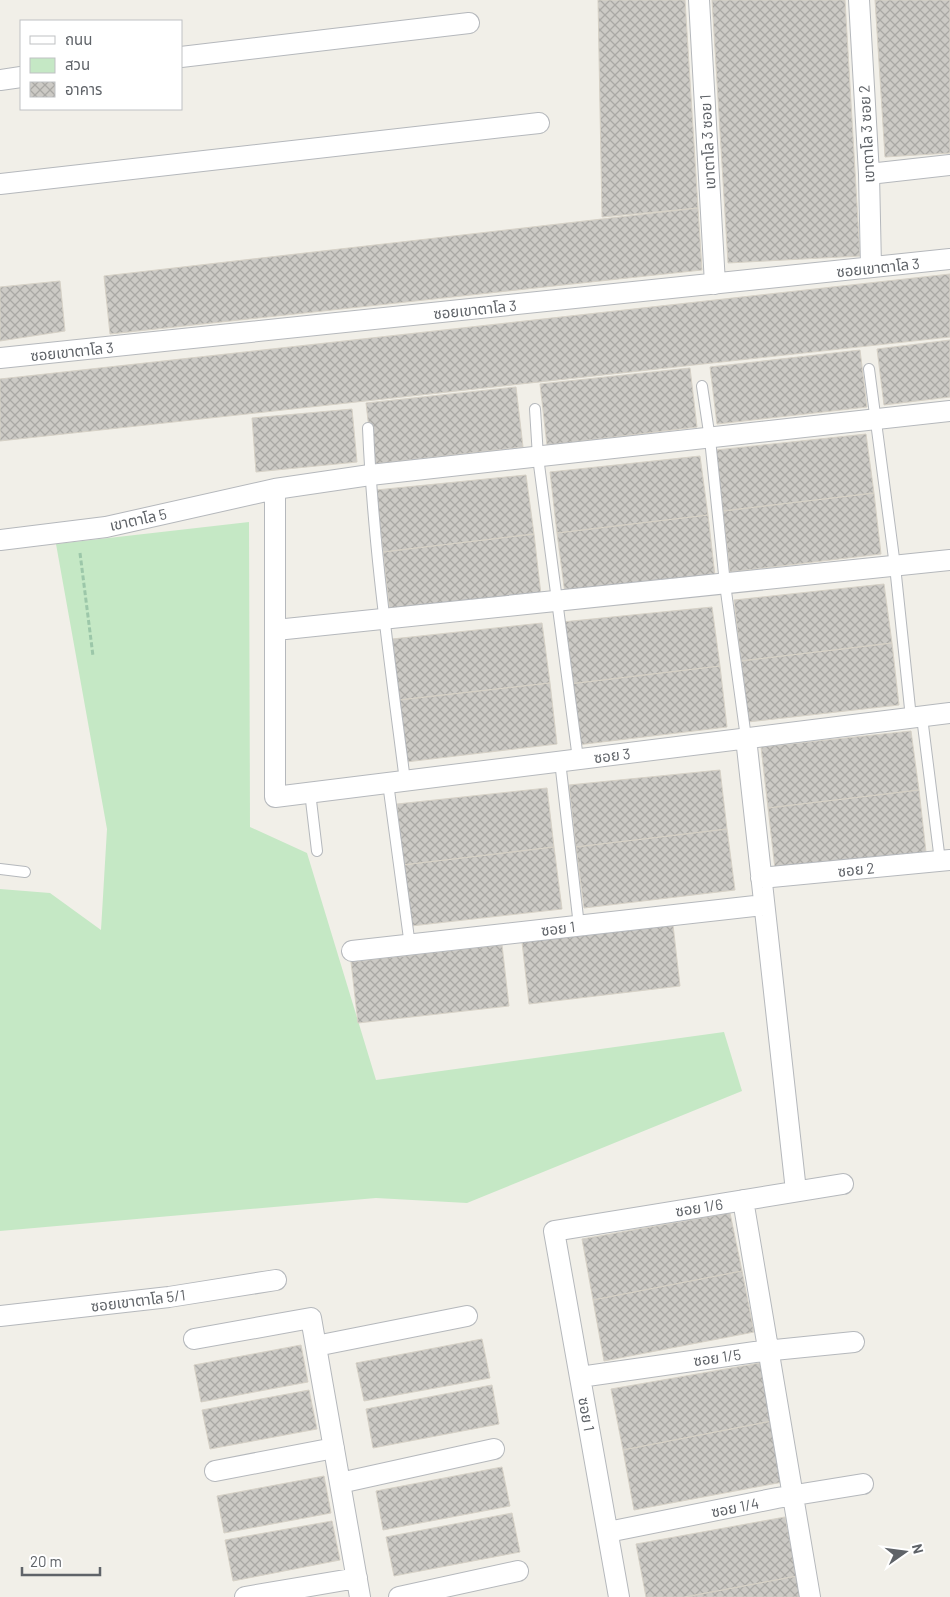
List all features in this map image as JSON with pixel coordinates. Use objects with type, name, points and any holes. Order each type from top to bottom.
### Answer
[{"type":"street","name":"เขาตาโล 3 ซอย 1","points":[[699,0],[715,284]]},
{"type":"street","name":"เขาตาโล 3 ซอย 2","points":[[859,0],[869,174],[871,267]]},
{"type":"street","points":[[182,58],[469,23]]},
{"type":"street","points":[[0,80],[20,77]]},
{"type":"street","points":[[0,184],[539,123]]},
{"type":"street","points":[[869,174],[950,165]]},
{"type":"street","name":"ซอยเขาตาโล 3","points":[[0,358],[950,259]]},
{"type":"street","name":"เขาตาโล 5","points":[[0,540],[106,527],[275,489],[370,475],[875,421],[950,411]]},
{"type":"street","points":[[275,489],[276,630],[950,560]]},
{"type":"street","name":"ซอย 3","points":[[276,630],[275,797],[950,713]]},
{"type":"street","points":[[746,738],[796,1190]]},
{"type":"street","name":"ซอย 2","points":[[761,878],[945,860]]},
{"type":"street","name":"ซอย 1","points":[[352,951],[764,905]]},
{"type":"street","name":"ซอย 1/6","points":[[554,1231],[796,1190],[843,1184]]},
{"type":"street","points":[[743,1200],[810,1597]]},
{"type":"street","name":"ซอย 1","points":[[554,1231],[619,1597]]},
{"type":"street","name":"ซอยเขาตาโล 5/1","points":[[0,1316],[169,1297],[276,1280]]},
{"type":"street","points":[[316,1346],[468,1316]]},
{"type":"street","points":[[194,1339],[311,1318],[358,1587],[245,1597]]},
{"type":"street","name":"ซอย 1/5","points":[[580,1377],[768,1350],[854,1342]]},
{"type":"street","points":[[215,1470],[334,1448]]},
{"type":"street","points":[[340,1483],[494,1449]]},
{"type":"street","name":"ซอย 1/4","points":[[608,1532],[862,1484]]},
{"type":"street","points":[[399,1597],[518,1571]]},
{"type":"lane","points":[[869,369],[917,717],[945,860]]},
{"type":"lane","points":[[702,386],[710,439],[725,584],[746,738]]},
{"type":"lane","points":[[535,408],[538,457],[556,601],[569,760],[579,926]]},
{"type":"lane","points":[[368,428],[370,475],[384,619],[410,946]]},
{"type":"lane","points":[[310,792],[317,851]]},
{"type":"lane","points":[[0,869],[25,872]]},
{"type":"path","points":[[77,530],[93,656]]},
{"type":"green space","points":[[249,522],[250,827],[307,853],[376,1080],[724,1032],[742,1091],[467,1203],[376,1198],[0,1231],[0,889],[50,893],[101,930],[107,829],[56,544]]},
{"type":"building","points":[[598,0],[685,0],[698,208],[602,217]]},
{"type":"building","points":[[712,0],[845,0],[860,256],[728,263]]},
{"type":"building","points":[[875,0],[950,0],[950,153],[885,157]]},
{"type":"building","points":[[698,208],[702,270],[110,334],[104,276]]},
{"type":"building","points":[[950,274],[950,337],[0,441],[0,379]]},
{"type":"building","points":[[60,281],[65,331],[0,341],[0,287]]},
{"type":"building","points":[[950,340],[950,397],[884,405],[877,349]]},
{"type":"building","points":[[860,350],[867,407],[717,424],[710,367]]},
{"type":"building","points":[[690,368],[697,427],[547,445],[540,384]]},
{"type":"building","points":[[516,387],[523,447],[373,464],[366,403]]},
{"type":"building","points":[[352,409],[357,462],[256,472],[252,418]]},
{"type":"building","points":[[866,434],[874,493],[723,511],[716,450]]},
{"type":"building","points":[[700,456],[708,515],[557,533],[550,472]]},
{"type":"building","points":[[526,475],[534,534],[383,552],[376,490]]},
{"type":"building","points":[[874,493],[881,554],[730,572],[723,511]]},
{"type":"building","points":[[708,515],[715,576],[565,594],[557,533]]},
{"type":"building","points":[[534,534],[541,595],[390,613],[383,552]]},
{"type":"building","points":[[884,584],[892,643],[741,661],[734,600]]},
{"type":"building","points":[[712,607],[720,666],[569,684],[562,622]]},
{"type":"building","points":[[542,623],[550,683],[399,700],[392,639]]},
{"type":"building","points":[[892,643],[899,705],[748,722],[741,661]]},
{"type":"building","points":[[720,666],[727,727],[577,745],[569,684]]},
{"type":"building","points":[[550,683],[557,744],[406,762],[399,700]]},
{"type":"building","points":[[911,731],[919,790],[768,808],[761,747]]},
{"type":"building","points":[[720,770],[727,829],[576,847],[569,785]]},
{"type":"building","points":[[547,788],[554,847],[403,865],[397,804]]},
{"type":"building","points":[[919,790],[926,852],[775,869],[768,808]]},
{"type":"building","points":[[727,829],[735,890],[584,908],[576,847]]},
{"type":"building","points":[[554,847],[562,909],[411,926],[403,865]]},
{"type":"building","points":[[673,925],[680,986],[529,1004],[522,942]]},
{"type":"building","points":[[502,945],[509,1006],[358,1023],[351,962]]},
{"type":"building","points":[[730,1213],[742,1271],[593,1300],[582,1239]]},
{"type":"building","points":[[742,1271],[754,1332],[604,1361],[593,1300]]},
{"type":"building","points":[[482,1339],[490,1378],[364,1401],[356,1363]]},
{"type":"building","points":[[301,1345],[308,1382],[201,1402],[194,1365]]},
{"type":"building","points":[[760,1363],[772,1421],[623,1450],[611,1389]]},
{"type":"building","points":[[492,1385],[499,1424],[373,1448],[366,1409]]},
{"type":"building","points":[[309,1390],[317,1429],[210,1449],[202,1410]]},
{"type":"building","points":[[772,1421],[783,1482],[634,1510],[623,1450]]},
{"type":"building","points":[[502,1467],[510,1506],[383,1530],[376,1491]]},
{"type":"building","points":[[324,1476],[331,1513],[224,1533],[217,1496]]},
{"type":"building","points":[[512,1513],[520,1552],[394,1576],[386,1537]]},
{"type":"building","points":[[785,1517],[797,1576],[685,1597],[646,1597],[636,1544]]},
{"type":"building","points":[[332,1521],[340,1560],[233,1581],[225,1540]]},
{"type":"building","points":[[797,1576],[801,1597],[685,1597]]}]
